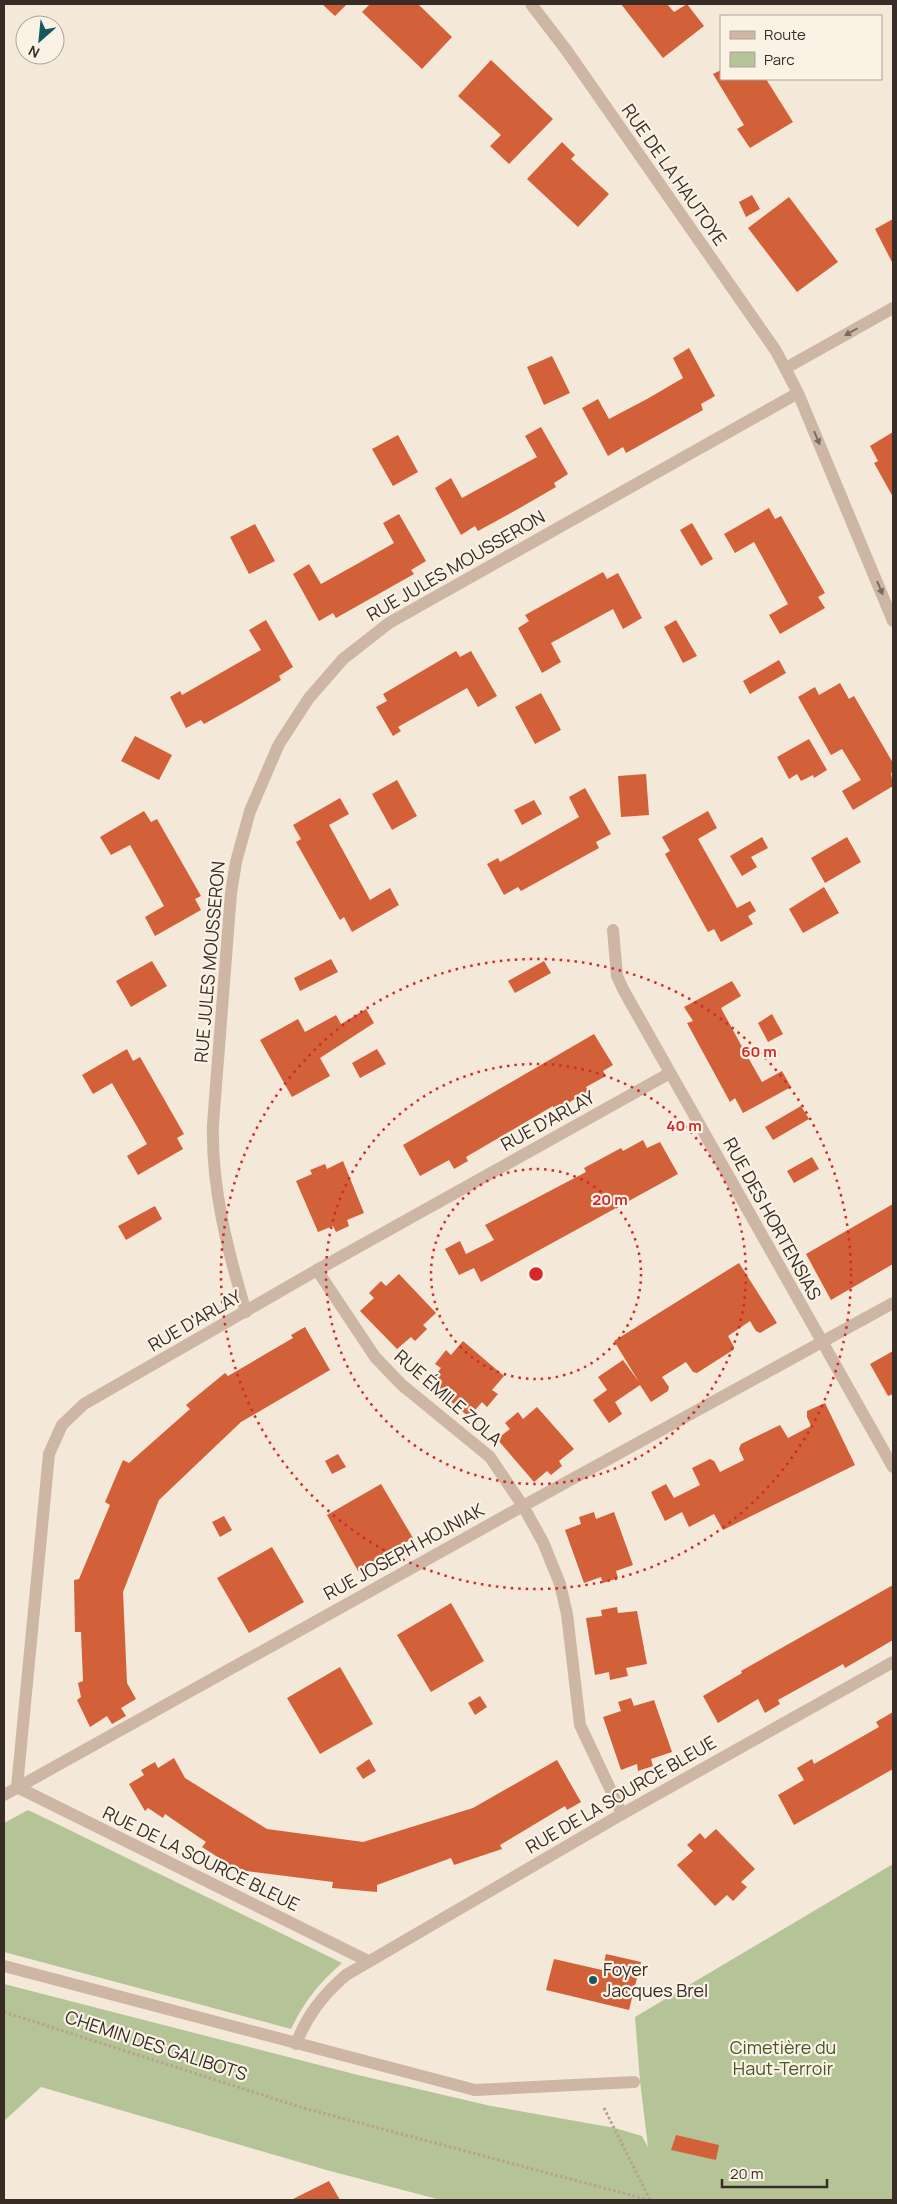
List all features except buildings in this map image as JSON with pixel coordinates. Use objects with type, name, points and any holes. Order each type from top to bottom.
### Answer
[{"type":"street","name":"RUE DE LA HAUTOYE","points":[[531,4],[567,51],[786,368],[893,621]]},
{"type":"street","points":[[786,368],[893,308]]},
{"type":"street","name":"RUE JULES MOUSSERON","points":[[246,1312],[226,1240],[214,1157],[214,1124],[229,922],[235,870],[252,804],[279,744],[324,679],[343,659],[388,624],[798,394]]},
{"type":"street","name":"RUE DES HORTENSIAS","points":[[613,930],[617,976],[893,1467]]},
{"type":"street","name":"RUE D'ARLAY","points":[[17,1787],[48,1454],[54,1438],[67,1419],[84,1404],[317,1270],[670,1073]]},
{"type":"street","name":"RUE ÉMILE ZOLA","points":[[317,1270],[375,1356],[402,1385],[490,1457],[523,1506],[543,1542],[560,1584],[567,1614],[580,1725],[622,1814]]},
{"type":"street","name":"RUE JOSEPH HOJNIAK","points":[[4,1795],[821,1341],[893,1303]]},
{"type":"street","name":"RUE DE LA SOURCE BLEUE","points":[[296,2044],[304,2025],[328,1991],[368,1961],[622,1814],[893,1662]]},
{"type":"street","name":"RUE DE LA SOURCE BLEUE","points":[[17,1787],[368,1961]]},
{"type":"street","points":[[4,1966],[475,2090],[634,2082]]},
{"type":"path","name":"CHEMIN DES GALIBOTS","points":[[4,2012],[300,2107],[649,2200]]},
{"type":"path","points":[[591,2084],[649,2200]]},
{"type":"green space","points":[[28,1810],[342,1963],[313,1993],[291,2029],[4,1952],[4,1823]]},
{"type":"green space","name":"Cimetière du Haut-Terroir","points":[[893,1864],[893,2200],[441,2200],[330,2171],[41,2087],[4,2121],[4,1984],[358,2075],[491,2106],[615,2128],[642,2136],[648,2147],[635,2017]]},
{"type":"place","name":"Foyer Jacques Brel","points":[[593,1980]]}]
